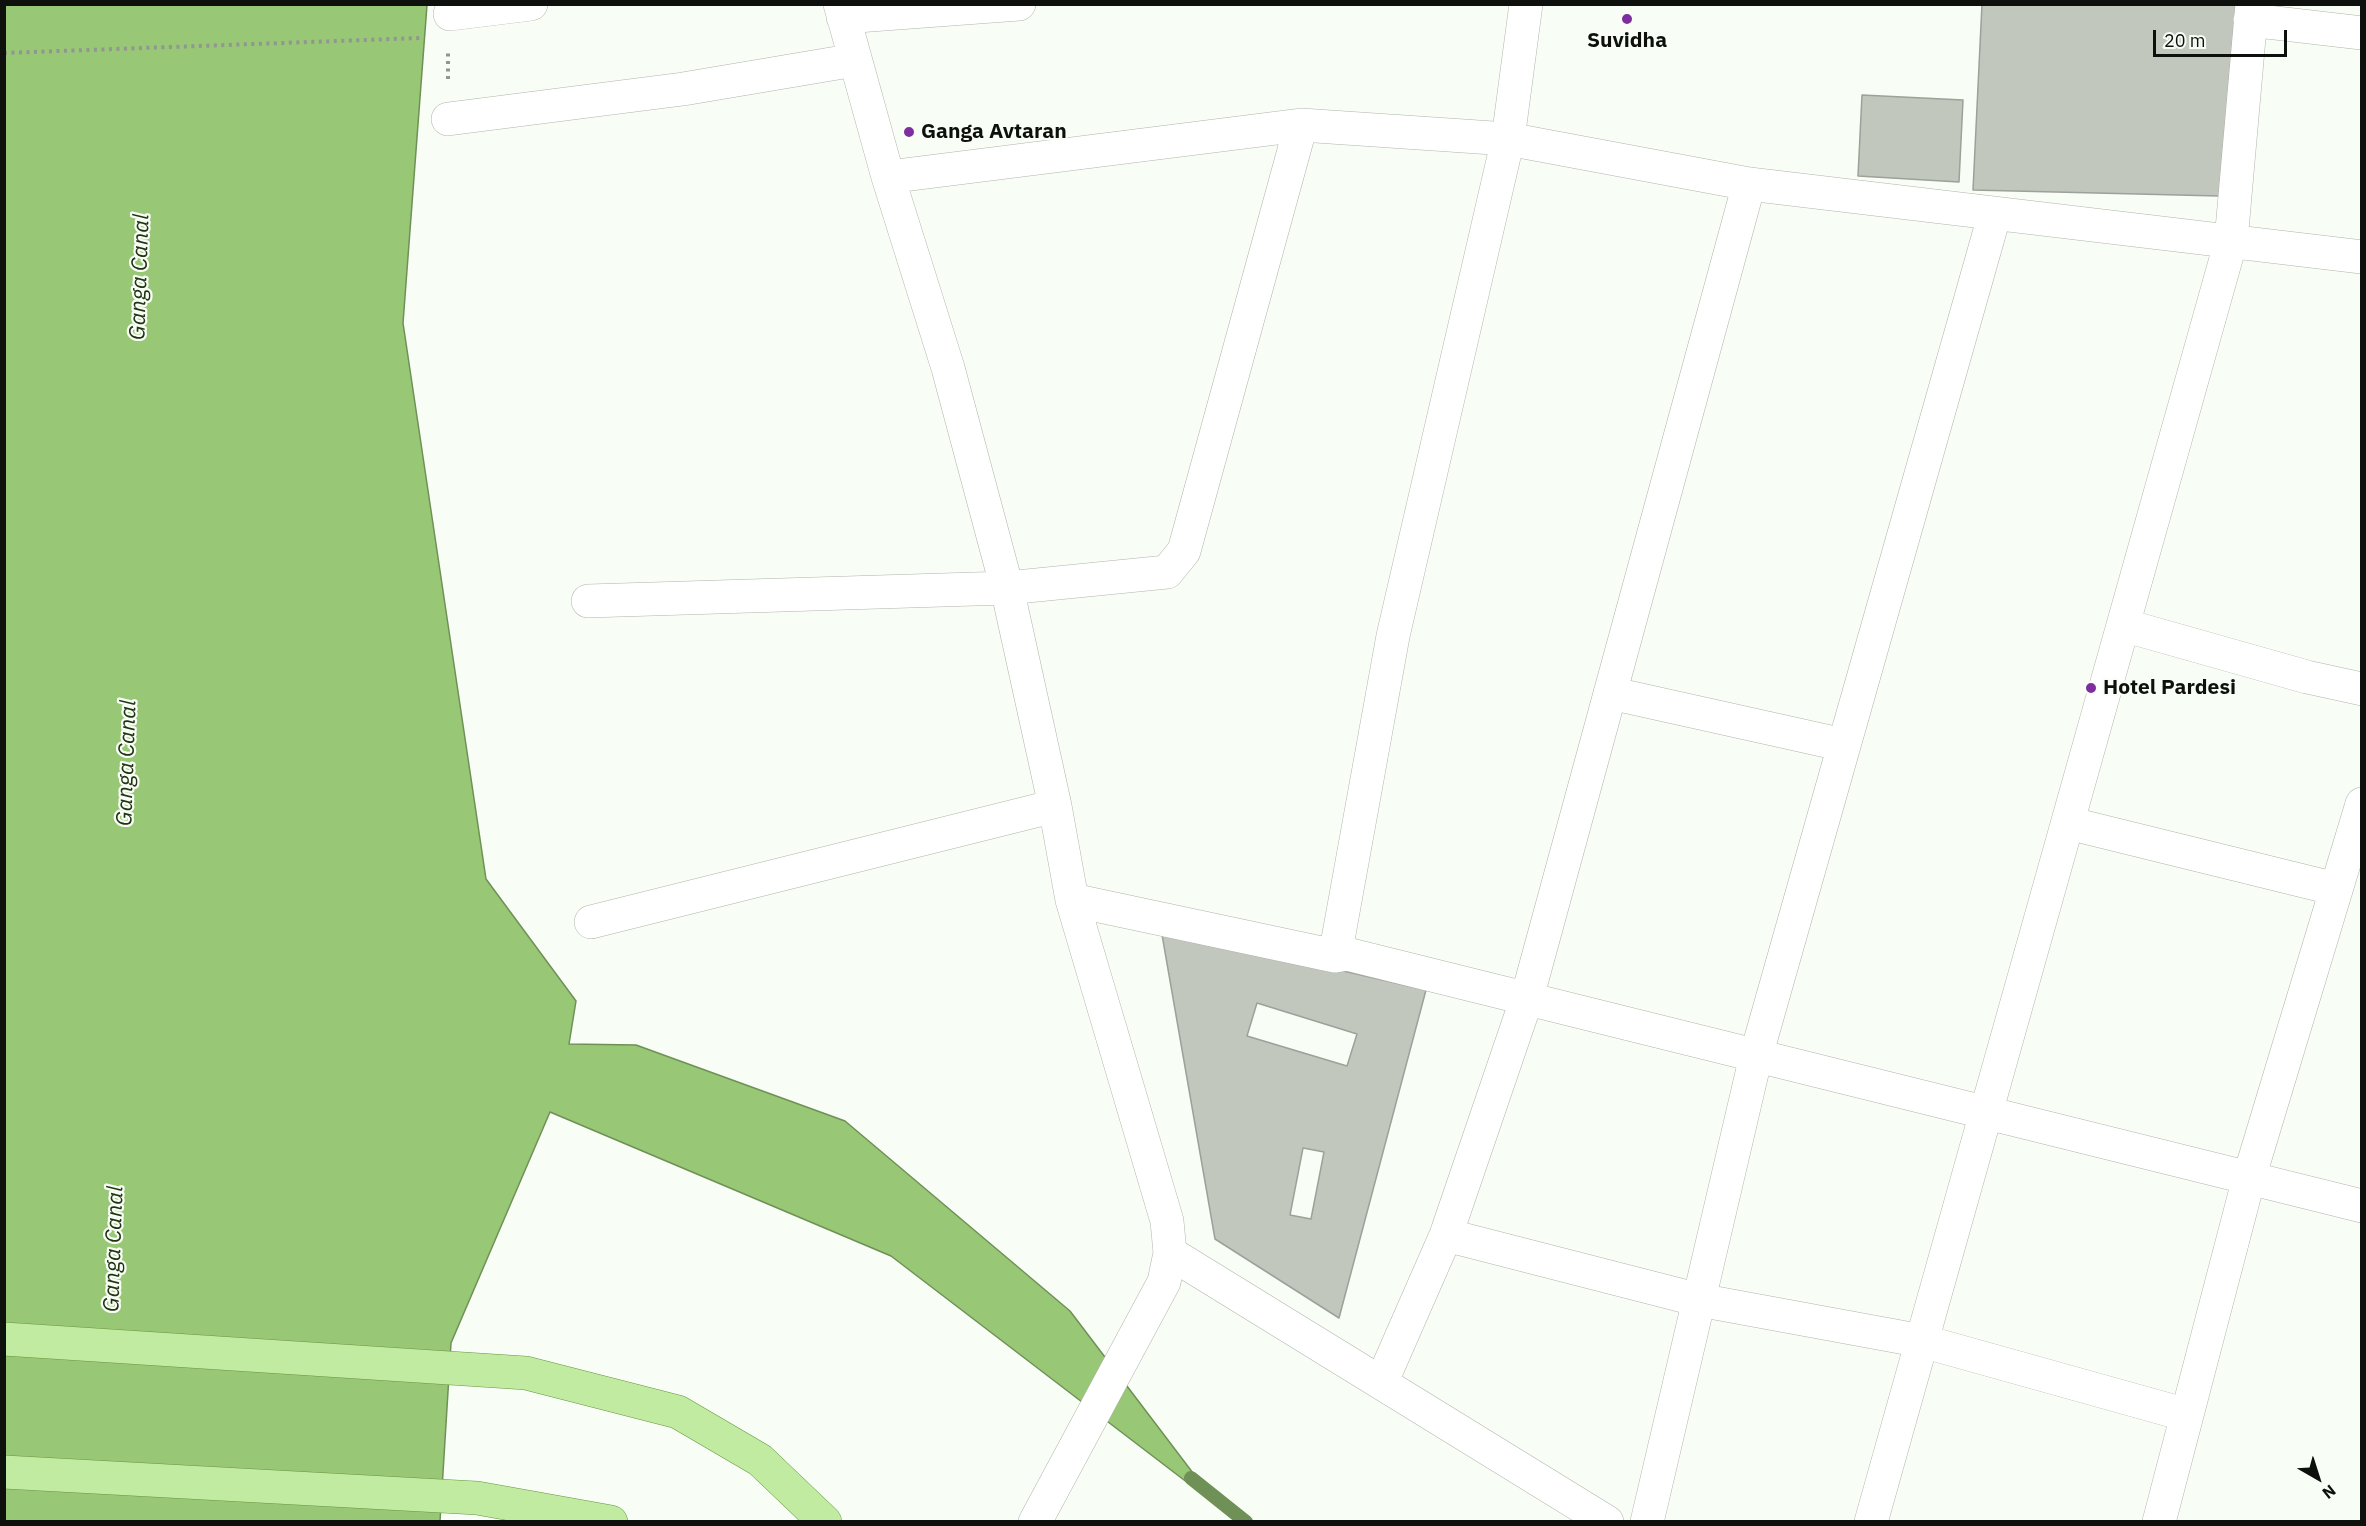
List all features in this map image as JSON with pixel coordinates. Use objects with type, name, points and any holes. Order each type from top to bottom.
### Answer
[{"type":"main road","points":[[4,1339],[526,1373],[678,1412],[760,1460],[825,1521]]},
{"type":"main road","points":[[4,1472],[477,1498],[611,1521]]},
{"type":"street","points":[[450,26],[531,4]]},
{"type":"street","points":[[1019,4],[842,11],[888,177],[948,368],[1007,588],[1055,806],[1072,900],[1167,1221],[1167,1268],[1035,1521]]},
{"type":"street","points":[[1335,956],[1393,636],[1508,139],[1526,4]]},
{"type":"street","points":[[1871,1521],[2231,241],[2251,12],[2361,33]]},
{"type":"street","points":[[448,119],[683,89],[855,60]]},
{"type":"street","points":[[588,601],[1007,588],[1167,572],[1184,551],[1301,125]]},
{"type":"street","points":[[888,177],[1301,125],[1508,139],[1749,184],[2361,257]]},
{"type":"street","points":[[1382,1381],[1446,1235],[1527,998],[1749,184]]},
{"type":"street","points":[[1647,1521],[1756,1056],[1995,213]]},
{"type":"street","points":[[2123,625],[2307,677],[2361,689]]},
{"type":"street","points":[[1610,693],[1844,745]]},
{"type":"street","points":[[2159,1521],[2249,1178],[2361,804]]},
{"type":"street","points":[[591,922],[1055,806]]},
{"type":"street","points":[[2068,823],[2336,889]]},
{"type":"street","points":[[1072,900],[1335,956],[1347,954],[2361,1206]]},
{"type":"street","points":[[1446,1235],[1699,1300],[1922,1341],[2187,1415]]},
{"type":"street","points":[[1167,1268],[1382,1381],[1607,1521]]},
{"type":"path","points":[[4,53],[450,26],[448,119]]},
{"type":"water","name":"Ganga Canal","points":[[5,5],[427,5],[403,323],[486,879],[576,1001],[569,1044],[636,1045],[845,1121],[1070,1311],[1218,1506],[891,1256],[550,1112],[451,1343],[440,1521],[5,1522]]},
{"type":"building","points":[[1982,4],[2236,4],[2219,196],[1973,190]]},
{"type":"building","points":[[1862,95],[1963,100],[1959,182],[1858,176]]},
{"type":"building","points":[[1161,929],[1426,990],[1339,1318],[1215,1239]],"holes":[[[1257,1003],[1357,1034],[1347,1066],[1247,1036]],[[1303,1148],[1324,1152],[1311,1219],[1290,1215]]]},
{"type":"waterway","points":[[1191,1478],[1246,1522]]},
{"type":"place","name":"Suvidha","points":[[1627,19]]},
{"type":"place","name":"Ganga Avtaran","points":[[909,132]]},
{"type":"place","name":"Hotel Pardesi","points":[[2091,688]]}]
